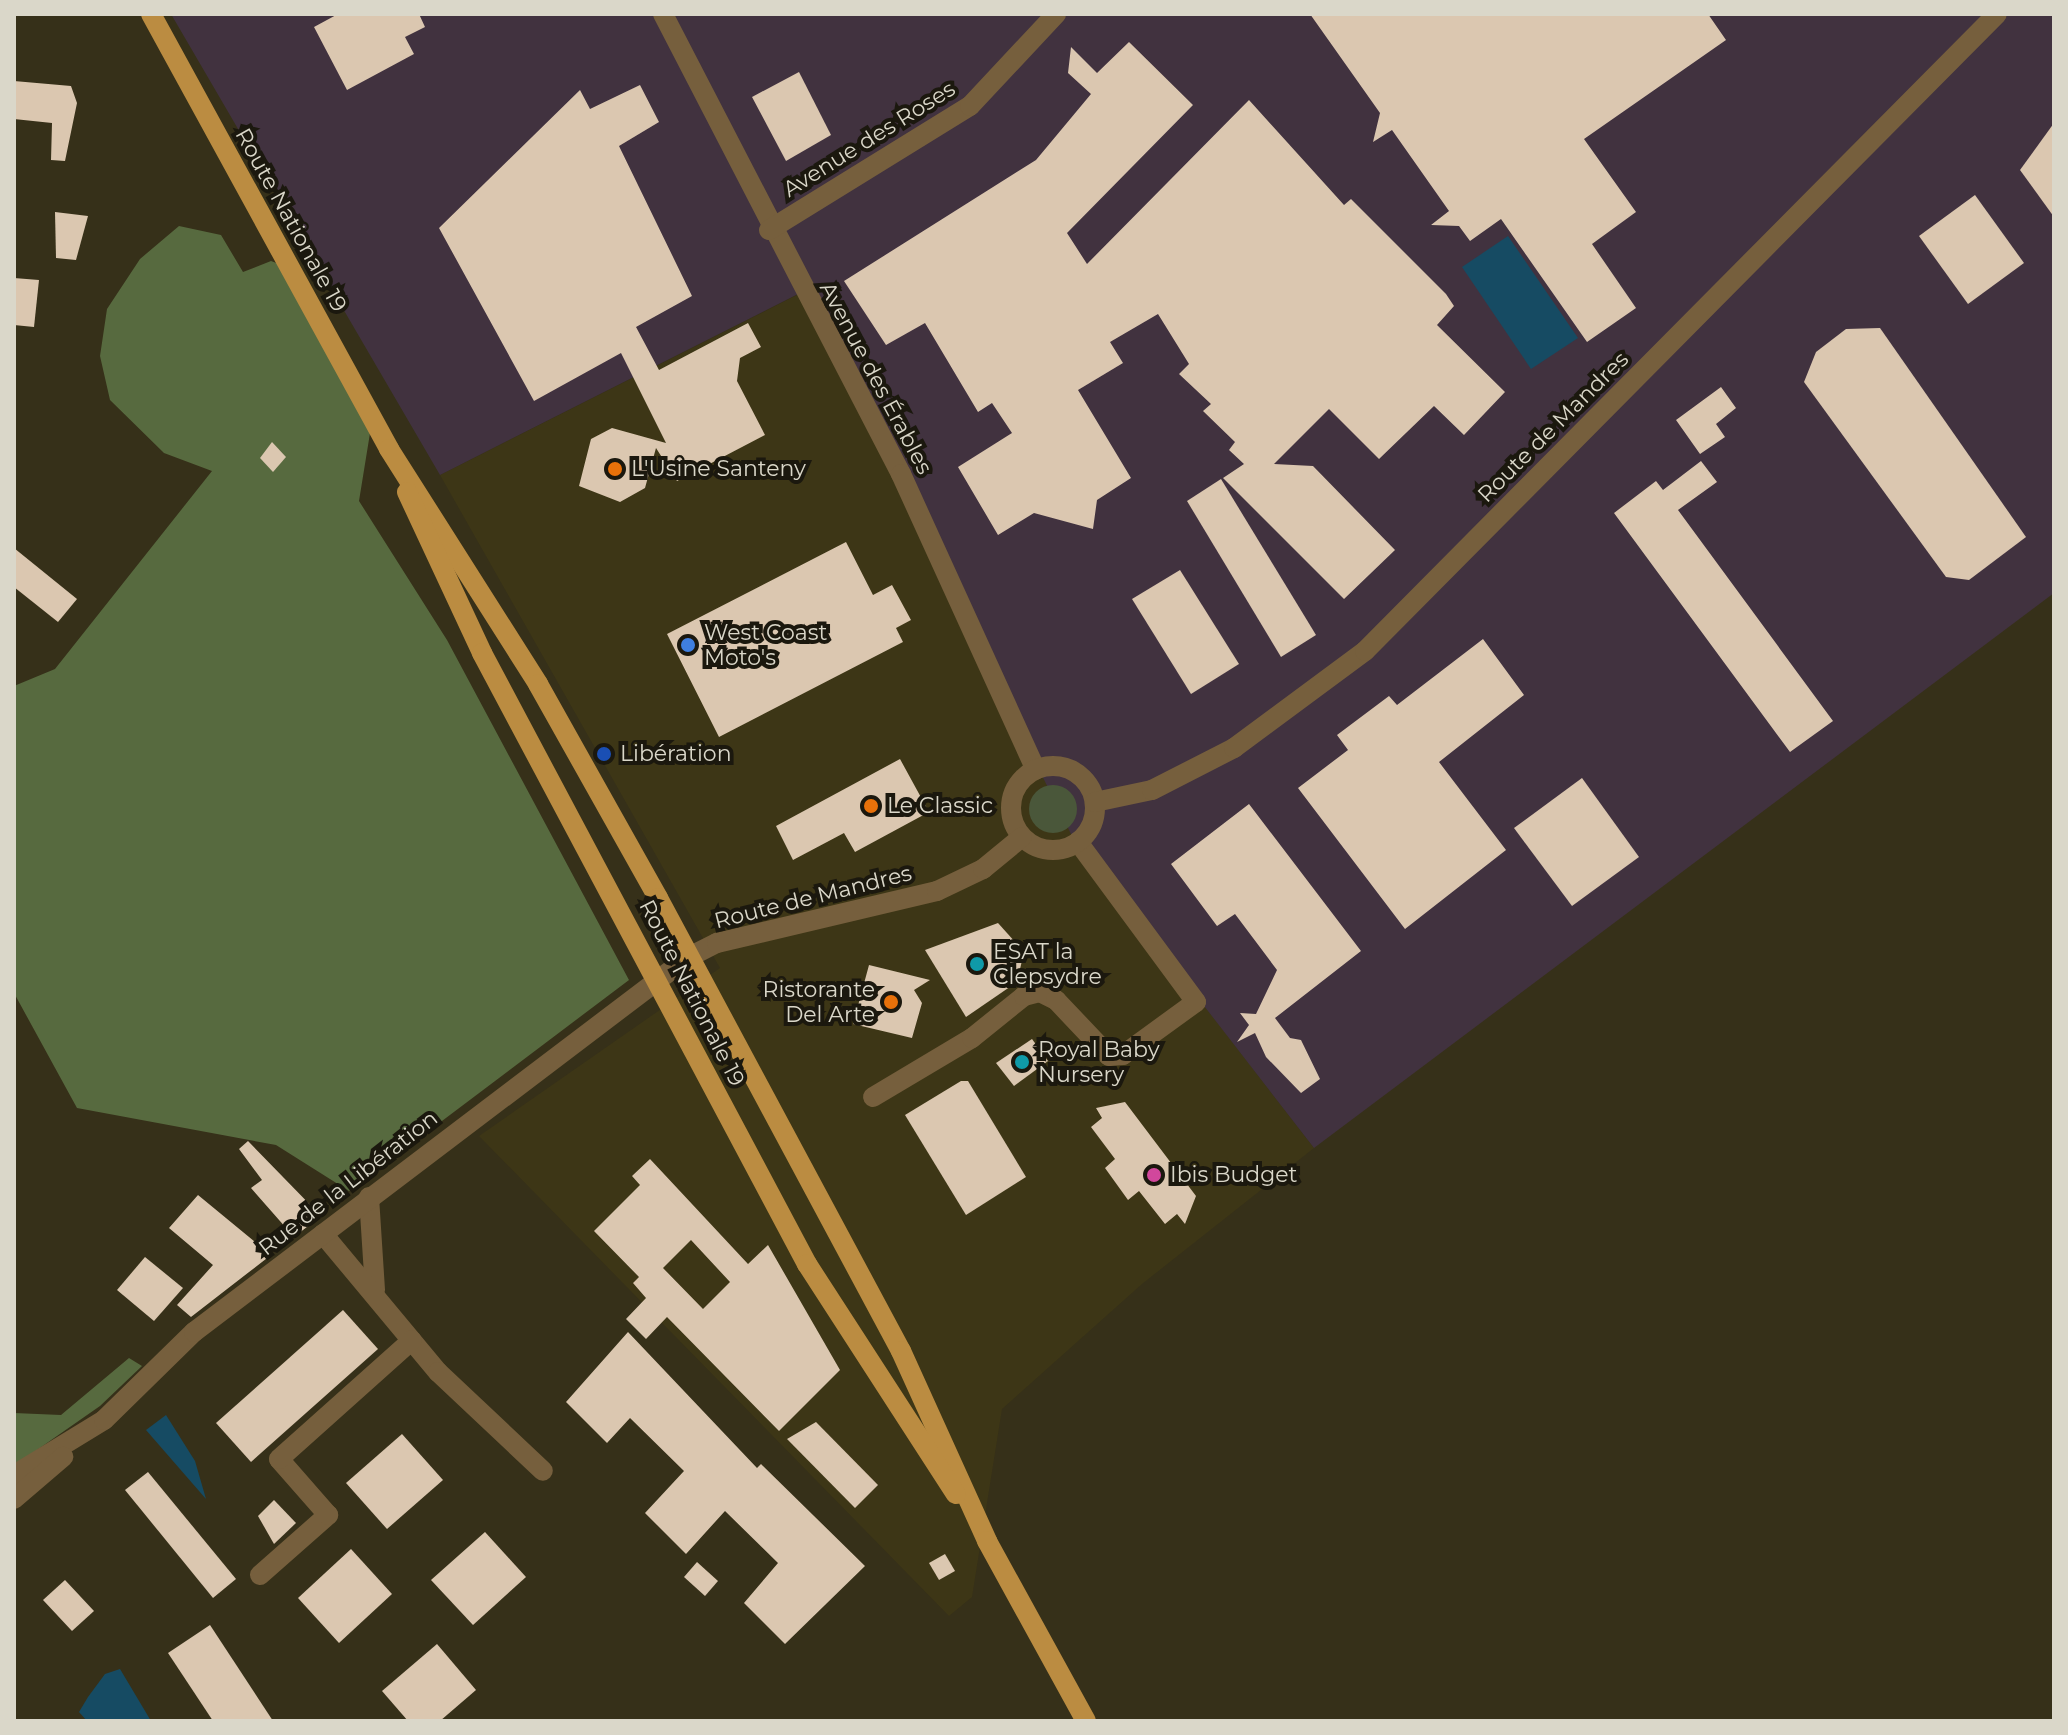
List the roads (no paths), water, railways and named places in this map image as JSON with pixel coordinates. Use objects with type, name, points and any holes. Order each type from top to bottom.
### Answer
[{"type":"main road","name":"Route Nationale 19","points":[[151,14],[389,449],[538,684],[901,1351],[987,1541],[1086,1721]]},
{"type":"main road","name":"Route Nationale 19","points":[[389,449],[440,571],[655,980],[859,1352],[987,1541]]},
{"type":"street","name":"Avenue des Érables","points":[[663,14],[769,230],[901,474],[1036,770]]},
{"type":"street","name":"Avenue des Roses","points":[[769,230],[970,106],[1056,14]]},
{"type":"street","name":"Route de Mandres","points":[[1095,802],[1152,790],[1234,748],[1365,651],[1997,14]]},
{"type":"street","points":[[1036,770],[1073,772],[1095,802],[1092,825],[1078,842],[1055,850],[1022,837],[1012,800],[1036,770]]},
{"type":"street","name":"Route de Mandres","points":[[655,980],[687,958],[717,943],[937,891],[983,869],[1022,837]]},
{"type":"street","points":[[873,1097],[972,1038],[1024,996],[1040,992],[1056,1000],[1109,1056],[1123,1055],[1196,1002],[1078,842]]},
{"type":"street","name":"Rue de la Libération","points":[[14,1499],[194,1332],[655,980]]},
{"type":"street","points":[[369,1197],[375,1290]]},
{"type":"street","points":[[323,1234],[375,1290],[412,1340],[543,1471]]},
{"type":"street","points":[[260,1575],[328,1515],[279,1459],[412,1340]]},
{"type":"street","name":"Rue de la Libération","points":[[14,1475],[82,1437]]},
{"type":"water","points":[[1508,236],[1578,338],[1531,369],[1462,267]]},
{"type":"water","points":[[166,1415],[195,1461],[206,1499],[146,1430]]},
{"type":"water","points":[[120,1669],[151,1721],[87,1721],[79,1712],[88,1697],[105,1674]]},
{"type":"place","name":"L'Usine Santeny","points":[[615,469]]},
{"type":"place","name":"West Coast Moto's","points":[[688,645]]},
{"type":"place","name":"Libération","points":[[604,754]]},
{"type":"place","name":"Le Classic","points":[[871,806]]},
{"type":"place","name":"ESAT la Clepsydre","points":[[977,964]]},
{"type":"place","name":"Ristorante Del Arte","points":[[891,1002]]},
{"type":"place","name":"Royal Baby Nursery","points":[[1022,1062]]},
{"type":"place","name":"Ibis Budget","points":[[1154,1175]]}]
